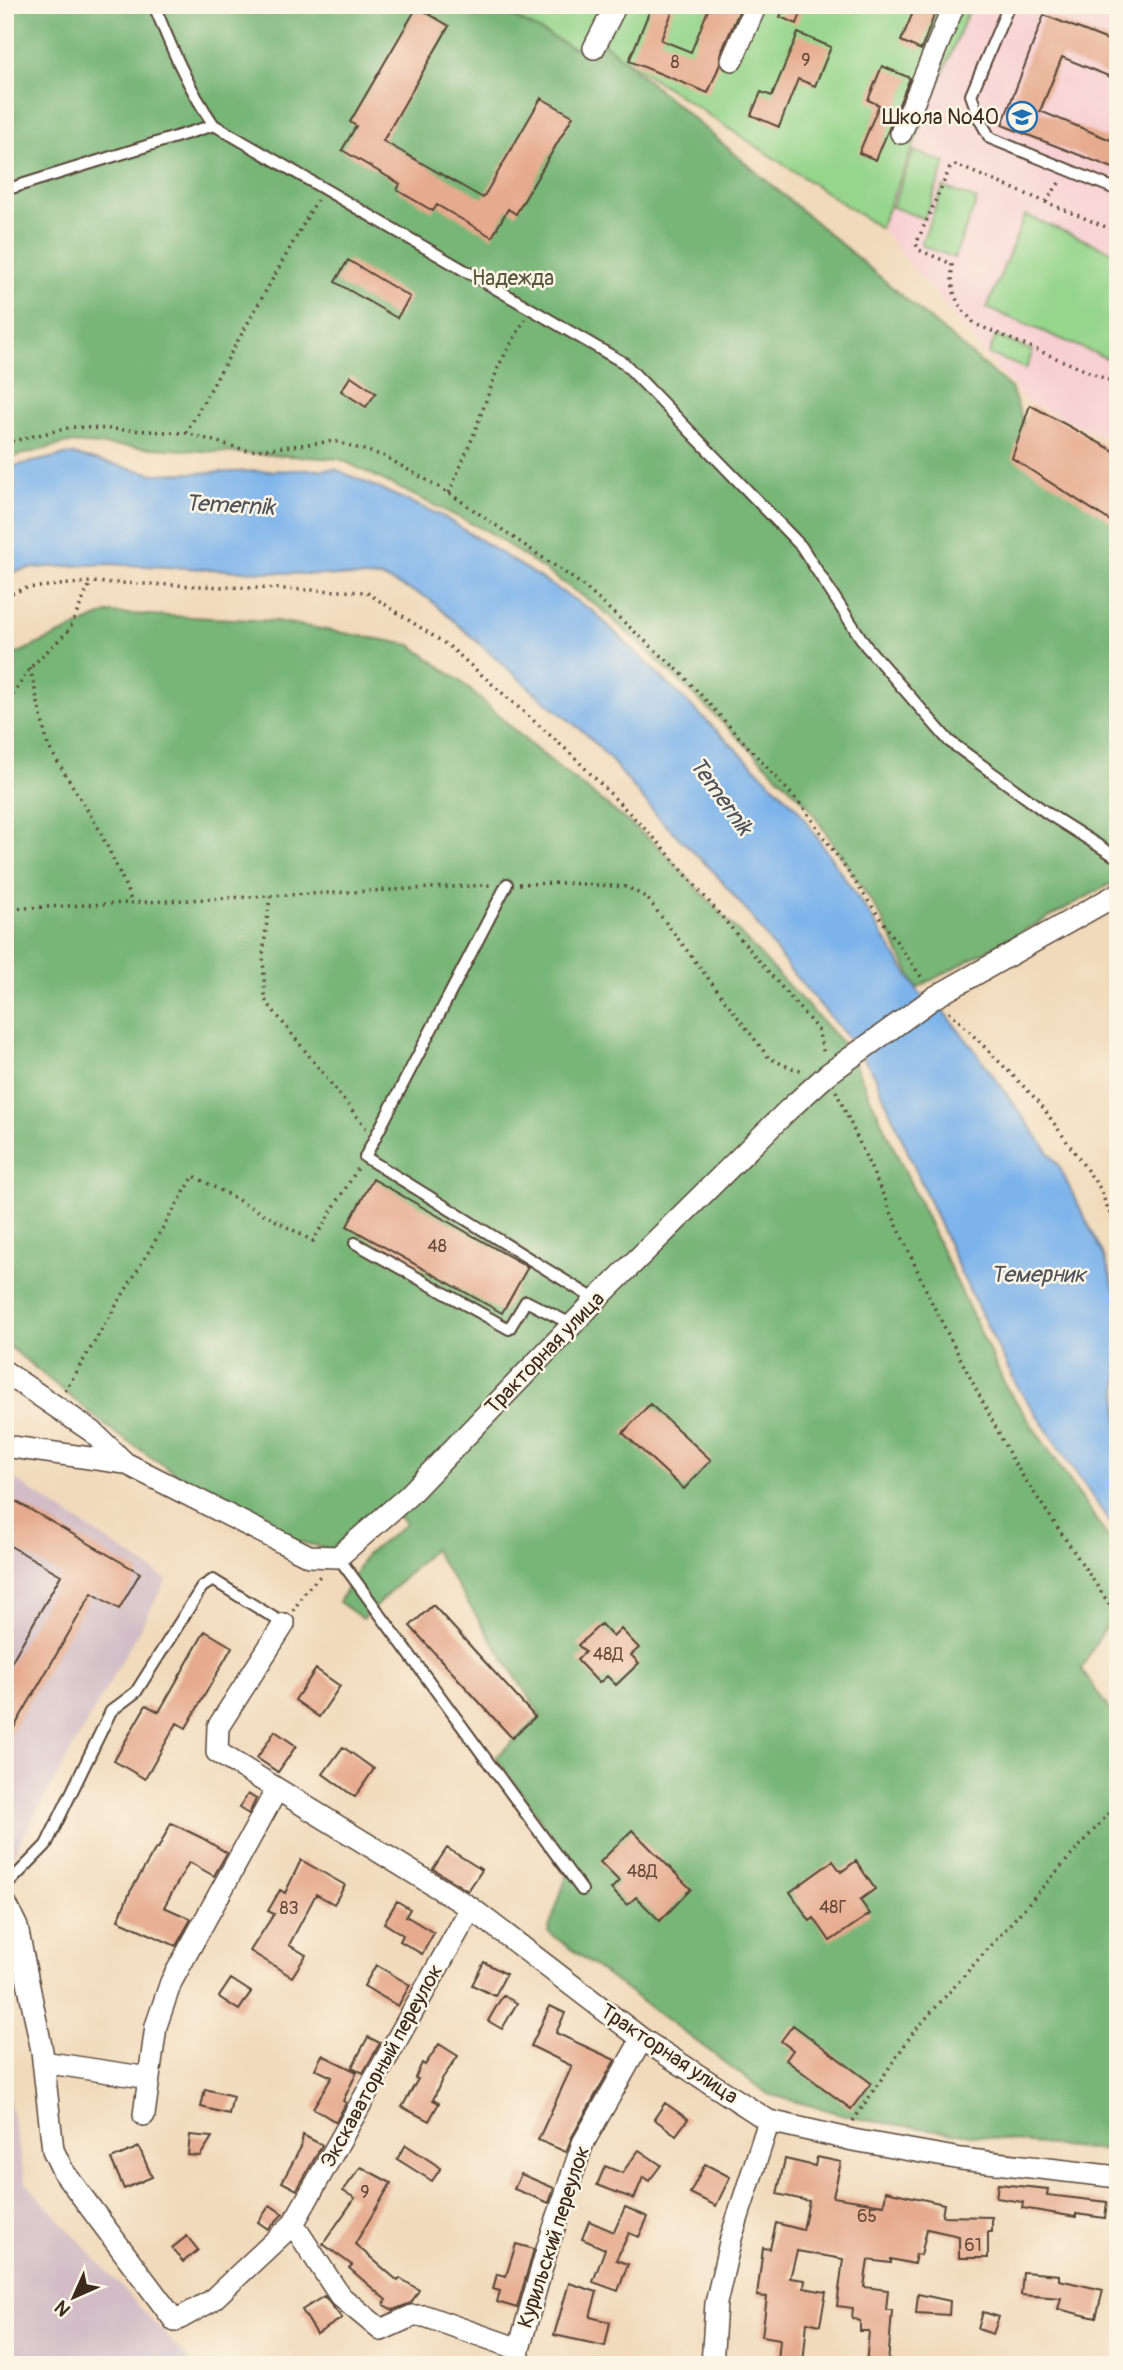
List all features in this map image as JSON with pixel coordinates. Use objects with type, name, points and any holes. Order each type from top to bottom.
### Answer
[{"type":"street","points":[[594,48],[616,5]]},
{"type":"street","points":[[733,60],[755,5]]},
{"type":"street","points":[[901,133],[954,5]]},
{"type":"street","name":"Тракторная улица","points":[[338,1557],[408,1496],[596,1300],[788,1110],[828,1074],[933,998],[1118,894]]},
{"type":"street","points":[[5,1372],[93,1432],[125,1464]]},
{"type":"street","points":[[5,1446],[125,1464],[309,1556],[338,1557]]},
{"type":"street","name":"Тракторная улица","points":[[285,1624],[218,1727],[216,1752],[471,1909],[642,2039],[769,2121],[842,2138],[961,2159],[1118,2177]]},
{"type":"street","points":[[144,2115],[156,2025],[171,1982],[277,1789]]},
{"type":"street","points":[[5,1902],[18,1927],[43,2062],[149,2078]]},
{"type":"street","name":"Экскаваторный переулок","points":[[43,2062],[52,2150],[63,2171],[175,2321],[211,2301],[293,2224],[471,1909]]},
{"type":"street","name":"Курильский переулок","points":[[519,2357],[548,2246],[583,2143],[642,2039]]},
{"type":"street","points":[[712,2365],[716,2303],[731,2238],[769,2121]]},
{"type":"street","points":[[293,2224],[340,2296],[381,2330],[412,2316],[425,2316],[519,2357]]},
{"type":"lane","points":[[154,5],[174,56],[201,107],[214,125],[624,363],[801,546],[866,646],[948,741],[1046,813],[1118,858]]},
{"type":"lane","points":[[1009,5],[971,95],[990,138],[1118,190]]},
{"type":"lane","points":[[1100,5],[1118,12]]},
{"type":"lane","points":[[5,190],[214,125]]},
{"type":"lane","points":[[507,884],[365,1157],[596,1300]]},
{"type":"lane","points":[[355,1243],[509,1329],[526,1301],[573,1325]]},
{"type":"lane","points":[[338,1557],[582,1890]]},
{"type":"lane","points":[[5,1887],[46,1845],[111,1711],[136,1692],[202,1587],[213,1580],[285,1624]]},
{"type":"path","points":[[1118,232],[957,165],[950,168],[916,244],[919,250],[952,264],[951,282],[958,305],[975,324],[1118,384]]},
{"type":"path","points":[[1046,202],[1064,176]]},
{"type":"path","points":[[186,433],[323,189]]},
{"type":"path","points":[[449,493],[499,365],[531,309]]},
{"type":"path","points":[[5,443],[72,427],[186,433],[249,451],[334,440],[384,456],[449,493],[581,583],[680,672],[803,807],[933,998],[1039,1102],[1099,1187],[1118,1233]]},
{"type":"path","points":[[5,707],[30,668],[69,630],[91,582]]},
{"type":"path","points":[[5,595],[27,588],[91,582],[366,592],[450,647],[569,752],[659,843],[818,1030],[828,1074],[933,1305],[1035,1497],[1118,1617]]},
{"type":"path","points":[[30,668],[48,746],[99,829],[132,903]]},
{"type":"path","points":[[5,909],[507,884],[567,883],[627,887],[647,898],[769,1058],[791,1068],[828,1074]]},
{"type":"path","points":[[270,896],[263,954],[265,1000],[374,1139]]},
{"type":"path","points":[[55,1406],[194,1176],[313,1241],[365,1157]]},
{"type":"path","points":[[285,1624],[304,1593],[338,1557]]},
{"type":"path","points":[[842,2138],[912,2035],[1109,1814],[1118,1795]]},
{"type":"shaded area","name":"Школа №40","points":[[971,5],[1118,5],[1118,443],[1025,401],[880,228]]},
{"type":"shaded area","points":[[5,1473],[167,1580],[5,1869]]},
{"type":"shaded area","points":[[5,2076],[25,2182],[193,2365],[5,2365]]},
{"type":"green space","name":"Надежда","points":[[5,5],[491,5],[573,48],[605,44],[1011,388],[1038,462],[1118,525],[1118,880],[917,988],[880,915],[807,804],[600,608],[487,531],[340,459],[68,443],[5,459]]},
{"type":"green space","points":[[488,5],[971,5],[880,228],[604,46],[586,55]]},
{"type":"green space","points":[[914,151],[946,163],[924,219],[892,207]]},
{"type":"green space","points":[[943,187],[977,200],[954,258],[921,245]]},
{"type":"green space","points":[[1025,215],[1118,254],[1118,363],[987,308]]},
{"type":"green space","points":[[996,336],[1033,351],[1026,369],[989,354]]},
{"type":"green space","points":[[107,613],[276,621],[411,645],[460,681],[532,746],[658,846],[847,1048],[1006,1387],[1118,1552],[1118,1606],[1081,1669],[1118,1722],[1118,2152],[864,2120],[768,2094],[548,1932],[571,1863],[496,1757],[541,1716],[433,1549],[363,1619],[339,1602],[366,1555],[406,1524],[385,1503],[331,1549],[286,1539],[222,1504],[115,1433],[5,1343],[5,659]]},
{"type":"water","points":[[70,454],[154,474],[335,469],[442,516],[594,612],[797,808],[920,994],[943,1011],[974,1049],[1058,1165],[1103,1254],[1118,1298],[1118,1534],[1017,1386],[961,1273],[874,1074],[852,1042],[790,970],[715,873],[659,818],[586,734],[428,598],[383,578],[107,564],[31,568],[5,574],[5,468]]},
{"type":"building","points":[[652,5],[675,5],[661,40],[691,52],[710,5],[742,5],[720,55],[720,64],[708,93],[629,61]]},
{"type":"building","points":[[785,5],[804,5],[797,24],[780,17]]},
{"type":"building","points":[[916,5],[938,5],[921,50],[901,41]]},
{"type":"building","points":[[417,7],[449,26],[383,141],[483,198],[541,98],[573,116],[516,214],[508,209],[492,237],[437,205],[433,211],[397,190],[400,184],[342,150],[356,126],[350,122]]},
{"type":"building","points":[[1044,15],[1118,44],[1118,80],[1062,57],[1040,111],[1118,143],[1118,170],[1002,125]]},
{"type":"building","points":[[798,33],[831,47],[815,86],[798,79],[779,127],[751,115],[761,92],[772,96]]},
{"type":"building","points":[[882,66],[910,78],[876,160],[859,153],[879,105],[868,100]]},
{"type":"building","points":[[348,260],[410,297],[397,318],[335,282]]},
{"type":"building","points":[[351,376],[376,393],[366,407],[341,391]]},
{"type":"building","points":[[1030,405],[1118,453],[1118,526],[1012,458]]},
{"type":"building","points":[[373,1179],[528,1267],[502,1313],[347,1226]]},
{"type":"building","points":[[650,1404],[711,1460],[684,1489],[623,1433]]},
{"type":"building","points":[[5,1495],[140,1573],[119,1609],[92,1593],[5,1743],[5,1673],[61,1575],[5,1543]]},
{"type":"building","points":[[433,1605],[535,1717],[512,1738],[410,1626]]},
{"type":"building","points":[[601,1624],[613,1637],[621,1629],[639,1648],[631,1655],[639,1663],[616,1685],[607,1676],[599,1683],[577,1660],[585,1652],[578,1645]]},
{"type":"building","points":[[205,1631],[232,1647],[186,1728],[177,1723],[145,1779],[114,1761],[146,1705],[159,1712]]},
{"type":"building","points":[[316,1669],[340,1686],[319,1717],[295,1700]]},
{"type":"building","points":[[275,1731],[296,1746],[278,1772],[257,1758]]},
{"type":"building","points":[[343,1747],[374,1769],[355,1797],[323,1774]]},
{"type":"building","points":[[248,1794],[256,1799],[249,1814],[239,1808]]},
{"type":"building","points":[[171,1823],[227,1853],[214,1876],[189,1862],[164,1907],[191,1919],[176,1946],[118,1920],[130,1892],[156,1848],[158,1849]]},
{"type":"building","points":[[632,1830],[691,1889],[660,1921],[636,1897],[627,1905],[611,1889],[619,1881],[600,1862]]},
{"type":"building","points":[[447,1848],[482,1870],[468,1891],[433,1869]]},
{"type":"building","points":[[301,1860],[345,1885],[334,1904],[316,1894],[289,1945],[306,1955],[292,1977],[250,1951],[274,1914],[268,1911],[280,1890],[285,1893]]},
{"type":"building","points":[[833,1861],[841,1872],[856,1861],[875,1889],[860,1900],[870,1914],[830,1941],[814,1918],[810,1921],[790,1892]]},
{"type":"building","points":[[397,1901],[410,1909],[406,1916],[434,1933],[422,1954],[400,1941],[403,1935],[384,1923]]},
{"type":"building","points":[[484,1962],[506,1974],[495,1996],[472,1985]]},
{"type":"building","points":[[376,1965],[410,1985],[398,2006],[364,1986]]},
{"type":"building","points":[[231,1979],[251,1992],[239,2010],[219,1997]]},
{"type":"building","points":[[503,1995],[517,2003],[502,2029],[488,2021]]},
{"type":"building","points":[[550,2006],[565,2013],[556,2033],[615,2060],[566,2152],[538,2140],[572,2066],[531,2046]]},
{"type":"building","points":[[793,2025],[871,2083],[851,2109],[786,2060],[793,2050],[781,2041]]},
{"type":"building","points":[[368,2037],[380,2043],[363,2073],[352,2067]]},
{"type":"building","points":[[439,2044],[458,2056],[442,2079],[433,2100],[439,2103],[429,2121],[402,2107],[418,2079],[415,2078],[422,2063],[425,2065]]},
{"type":"building","points":[[322,2055],[357,2072],[336,2122],[313,2108],[332,2077],[315,2069]]},
{"type":"building","points":[[205,2089],[233,2096],[229,2114],[201,2107]]},
{"type":"building","points":[[665,2103],[688,2119],[676,2135],[654,2119]]},
{"type":"building","points":[[190,2135],[212,2137],[200,2156],[188,2155]]},
{"type":"building","points":[[303,2135],[322,2145],[297,2190],[282,2182],[301,2147]]},
{"type":"building","points":[[406,2145],[441,2168],[432,2181],[397,2159]]},
{"type":"building","points":[[139,2147],[152,2177],[124,2189],[111,2159]]},
{"type":"building","points":[[639,2150],[661,2165],[649,2181],[643,2177],[634,2199],[597,2185],[605,2166],[622,2173]]},
{"type":"building","points":[[817,2157],[841,2162],[833,2197],[884,2205],[886,2191],[944,2204],[942,2216],[992,2217],[992,2232],[988,2232],[988,2258],[959,2258],[959,2236],[927,2229],[921,2255],[916,2254],[914,2264],[891,2259],[891,2263],[868,2260],[864,2287],[888,2290],[886,2310],[892,2310],[888,2365],[866,2365],[869,2331],[860,2331],[860,2321],[852,2318],[853,2308],[837,2306],[843,2259],[797,2251],[790,2278],[805,2280],[804,2288],[826,2292],[820,2325],[807,2322],[803,2364],[778,2362],[780,2339],[762,2336],[767,2297],[757,2296],[763,2248],[770,2249],[776,2223],[803,2230],[809,2201],[777,2194],[785,2159],[815,2166]]},
{"type":"building","points":[[705,2164],[730,2177],[716,2206],[690,2193]]},
{"type":"building","points":[[361,2167],[391,2183],[355,2244],[398,2281],[400,2278],[419,2290],[411,2303],[393,2310],[384,2305],[386,2300],[349,2268],[352,2265],[323,2244],[355,2198],[343,2191]]},
{"type":"building","points":[[521,2174],[554,2188],[549,2203],[514,2189]]},
{"type":"building","points":[[998,2184],[1048,2189],[1047,2195],[1107,2202],[1105,2218],[1076,2214],[1076,2217],[1022,2208],[1023,2202],[996,2198]]},
{"type":"building","points":[[270,2205],[283,2214],[268,2229],[258,2222]]},
{"type":"building","points":[[625,2207],[648,2217],[639,2237],[629,2233],[616,2260],[628,2264],[618,2291],[593,2282],[605,2249],[582,2239],[589,2221],[614,2232]]},
{"type":"building","points":[[187,2236],[198,2250],[183,2262],[172,2248]]},
{"type":"building","points":[[516,2244],[534,2249],[517,2308],[497,2302],[500,2291],[493,2289],[497,2274],[506,2276]]},
{"type":"building","points":[[1023,2272],[1059,2275],[1059,2280],[1103,2290],[1096,2318],[1058,2309],[1061,2298],[1021,2295]]},
{"type":"building","points":[[569,2283],[597,2292],[590,2317],[610,2322],[605,2346],[554,2335]]},
{"type":"building","points":[[918,2294],[950,2301],[949,2315],[916,2313]]},
{"type":"building","points":[[324,2296],[342,2318],[317,2334],[302,2310]]},
{"type":"building","points":[[983,2312],[999,2317],[993,2334],[978,2329]]},
{"type":"place","name":"Школа №40","points":[[1022,117]]},
{"type":"water label","name":"Temernik","points":[[230,505]]},
{"type":"water label","name":"Temernik","points":[[721,796]]},
{"type":"water label","name":"Темерник","points":[[1038,1274]]}]
